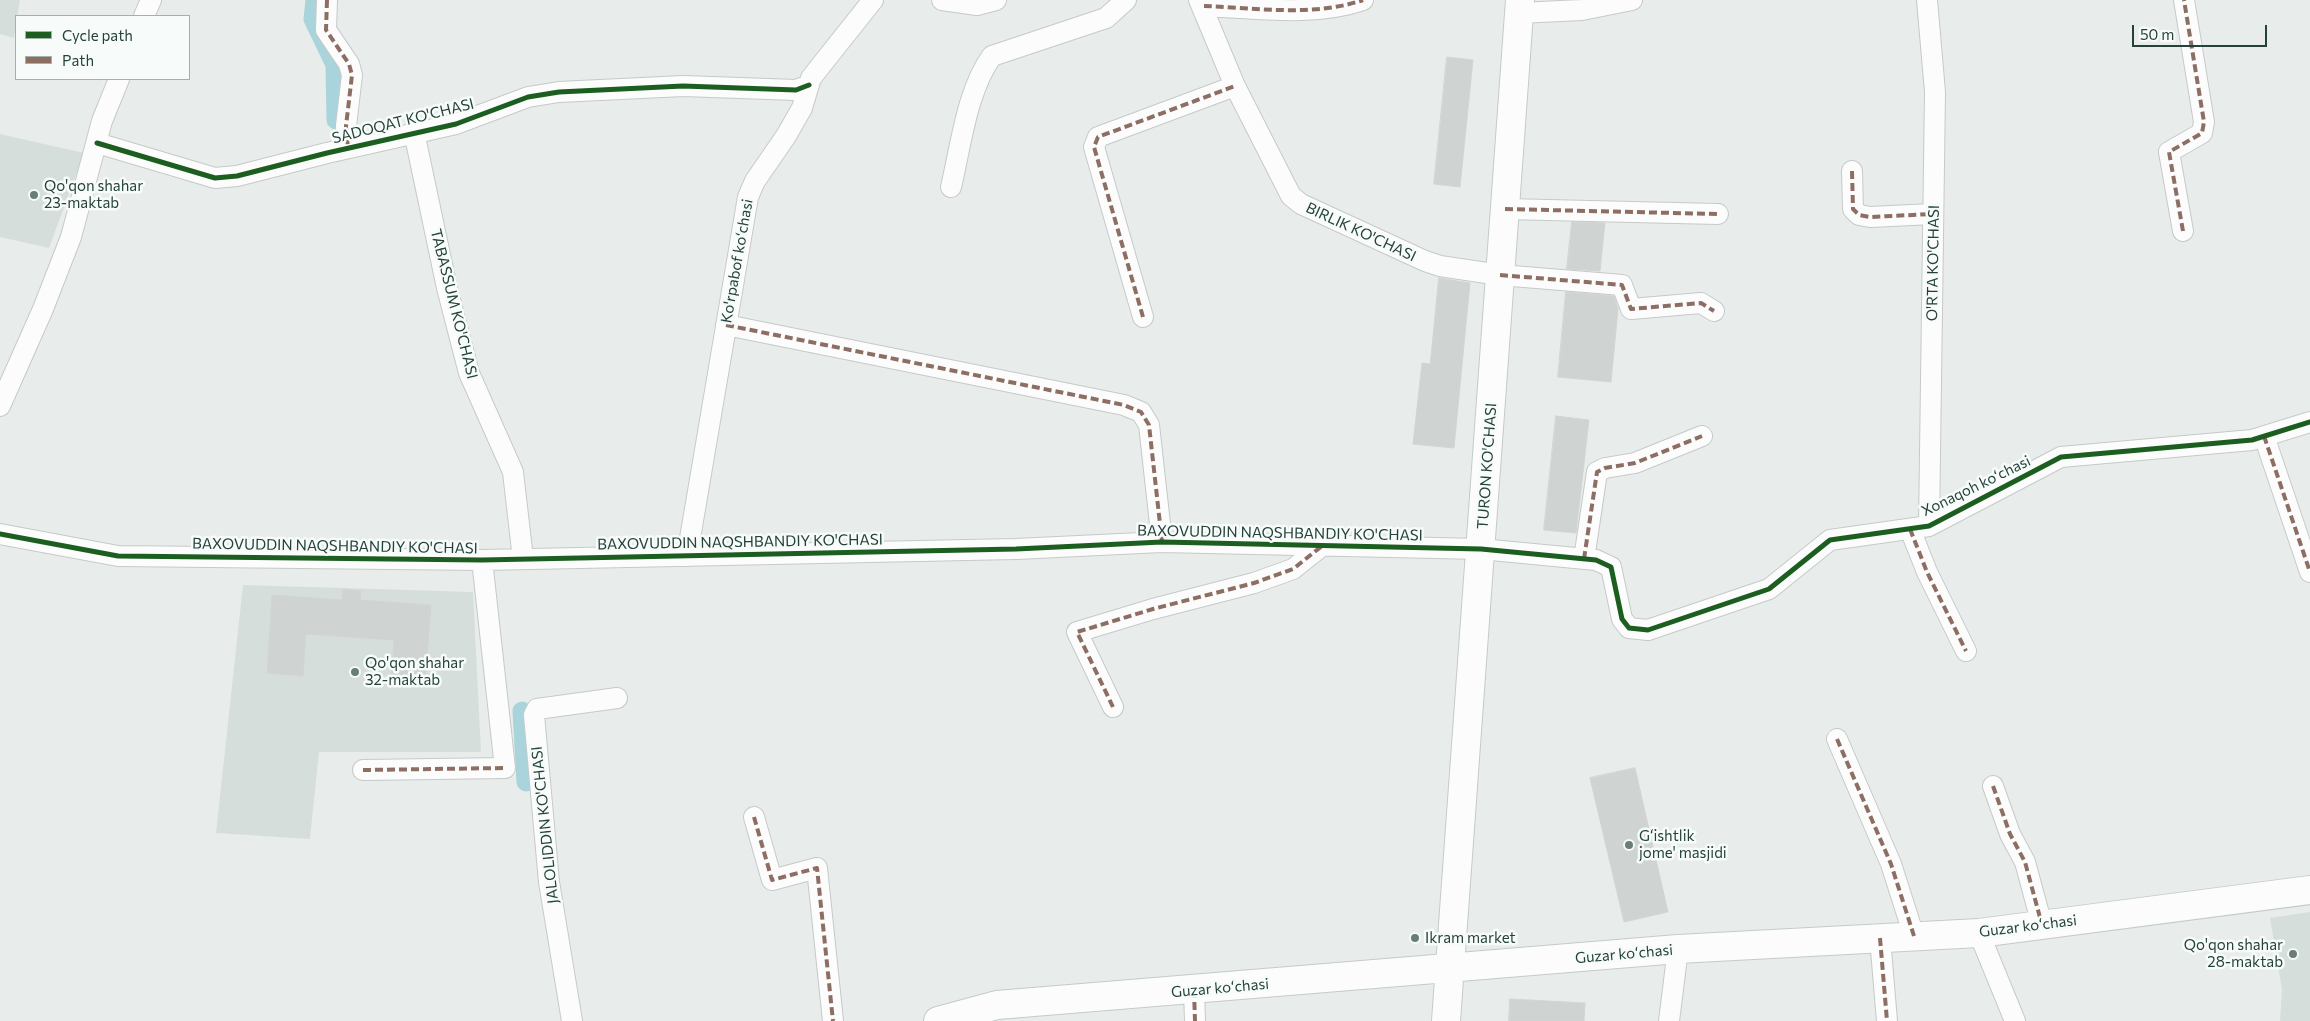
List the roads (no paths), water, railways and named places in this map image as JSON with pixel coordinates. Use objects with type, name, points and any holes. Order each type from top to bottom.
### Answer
[{"type":"main road","name":"TURON KO'CHASI","points":[[1446,1021],[1519,7]]},
{"type":"main road","name":"Guzar koʻchasi","points":[[938,1021],[997,1005],[1678,949],[1979,933],[2310,890]]},
{"type":"street","points":[[144,15],[151,0]]},
{"type":"street","points":[[327,0],[326,30],[349,64],[352,75],[346,126],[348,148]]},
{"type":"street","name":"Ko'rpabof koʻchasi","points":[[686,556],[748,198],[755,181],[786,136],[802,108],[811,78],[873,0]]},
{"type":"street","points":[[942,0],[977,5],[996,0]]},
{"type":"street","points":[[950,187],[975,88],[981,70],[992,56],[1106,18],[1126,0]]},
{"type":"street","points":[[1202,3],[1292,10],[1344,7],[1363,0]]},
{"type":"street","points":[[1519,7],[1582,10],[1632,0]]},
{"type":"street","name":"O'RTA KO'CHASI","points":[[1919,527],[1933,214],[1935,92],[1927,0]]},
{"type":"street","points":[[2183,232],[2169,152],[2202,133],[2204,122],[2184,0]]},
{"type":"street","name":"BIRLIK KO'CHASI","points":[[1202,3],[1235,86],[1291,196],[1300,204],[1425,261],[1440,266],[1500,275],[1622,285],[1631,309],[1701,303],[1714,312]]},
{"type":"street","points":[[0,406],[43,309],[71,237],[102,121],[119,80]]},
{"type":"street","name":"SADOQAT KO'CHASI","points":[[97,143],[215,178],[237,176],[414,132],[456,124],[528,97],[559,92],[683,86],[796,90],[809,85]]},
{"type":"street","points":[[1144,317],[1094,147],[1095,141],[1098,137],[1235,86]]},
{"type":"street","name":"TABASSUM KO'CHASI","points":[[414,132],[447,288],[469,373],[513,472],[523,559]]},
{"type":"street","points":[[1852,170],[1853,209],[1859,215],[1870,217],[1933,214]]},
{"type":"street","points":[[1504,208],[1718,214]]},
{"type":"street","points":[[726,325],[1124,404],[1141,412],[1149,425],[1162,542]]},
{"type":"street","name":"Xonaqoh koʻchasi","points":[[1481,549],[1596,560],[1611,567],[1622,619],[1629,628],[1648,630],[1768,589],[1830,540],[1919,527],[2062,457],[2252,440],[2310,422]]},
{"type":"street","points":[[1584,559],[1597,472],[1605,468],[1635,463],[1702,436]]},
{"type":"street","points":[[2264,436],[2310,572]]},
{"type":"street","points":[[1919,527],[1926,572],[1966,651]]},
{"type":"street","name":"BAXOVUDDIN NAQSHBANDIY KO'CHASI","points":[[0,534],[118,556],[482,560],[1016,549],[1162,542],[1481,549]]},
{"type":"street","points":[[1113,707],[1077,632],[1153,609],[1254,583],[1293,569],[1322,546]]},
{"type":"street","points":[[363,770],[505,768],[482,560]]},
{"type":"street","name":"JALOLIDDIN KO'CHASI","points":[[572,1021],[549,882],[534,716],[537,709],[617,698]]},
{"type":"street","points":[[1837,739],[1891,864],[1914,936]]},
{"type":"street","points":[[1993,786],[2010,834],[2025,862],[2042,925]]},
{"type":"street","points":[[754,817],[772,880],[817,868],[833,1021]]},
{"type":"street","points":[[1979,933],[2015,1021]]},
{"type":"street","points":[[1880,938],[1887,1021]]},
{"type":"street","points":[[1669,1021],[1678,949]]},
{"type":"street","points":[[1194,990],[1195,1021]]},
{"type":"waterway","points":[[315,0],[313,19],[335,65],[336,120]]},
{"type":"waterway","points":[[522,711],[526,782]]},
{"type":"place","name":"Qo'qon shahar 23-maktab","points":[[34,195]]},
{"type":"place","name":"Qo'qon shahar 32-maktab","points":[[355,672]]},
{"type":"place","name":"Gʻishtlik jome' masjidi","points":[[1629,845]]},
{"type":"place","name":"Ikram market","points":[[1415,938]]},
{"type":"place","name":"Qo'qon shahar 28-maktab","points":[[2293,954]]}]
